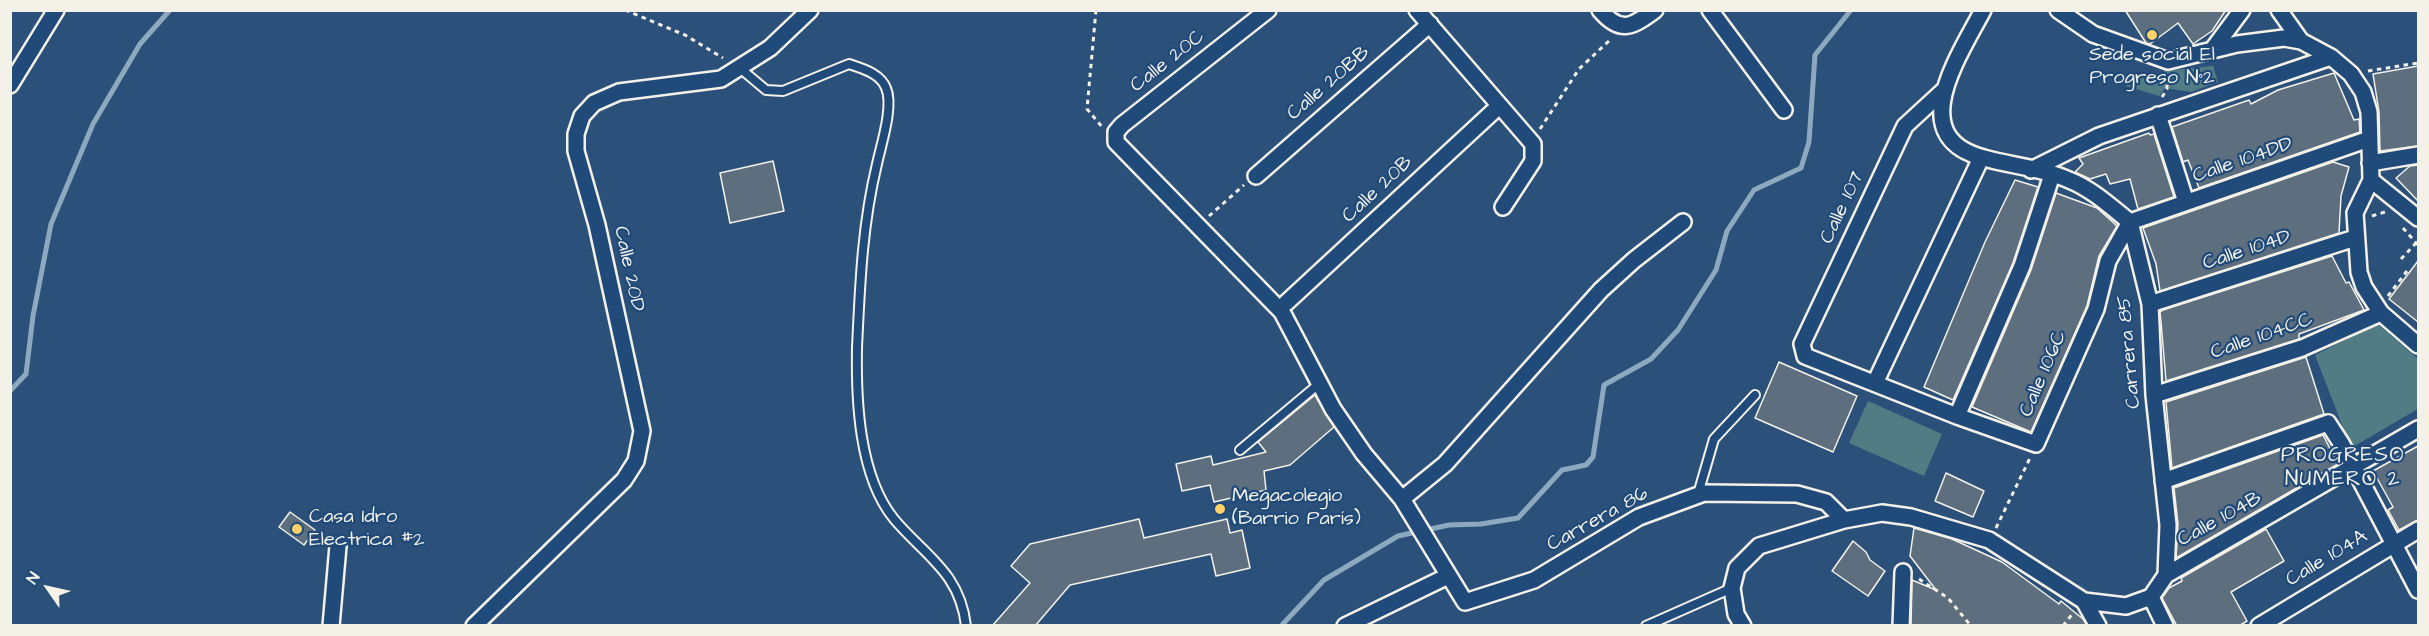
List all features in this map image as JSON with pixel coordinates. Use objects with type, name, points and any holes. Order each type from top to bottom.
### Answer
[{"type":"street","points":[[10,85],[56,10]]},
{"type":"street","name":"Calle 20D","points":[[474,626],[624,480],[641,447],[642,431],[597,225],[576,152],[576,134],[582,116],[594,103],[619,92],[721,79],[741,69],[770,48],[810,10]]},
{"type":"street","name":"Calle 20C","points":[[1116,142],[1116,132],[1122,125],[1268,10]]},
{"type":"street","points":[[1417,10],[1498,107],[1533,144],[1533,161],[1503,207]]},
{"type":"street","points":[[1600,10],[1615,25],[1626,26],[1637,23],[1655,10]]},
{"type":"street","points":[[1710,10],[1784,111]]},
{"type":"street","name":"Calle 107","points":[[1981,158],[1948,137],[1940,117],[1943,91],[1983,10]]},
{"type":"street","points":[[2058,10],[2093,34],[2142,54],[2168,61],[2213,49],[2274,38],[2301,41],[2331,57],[2351,74],[2363,92],[2369,112],[2371,180],[2355,213],[2356,255],[2364,287],[2384,305],[2418,345]]},
{"type":"street","points":[[2213,49],[2242,10]]},
{"type":"street","points":[[2279,10],[2301,41]]},
{"type":"street","name":"Calle 20BB","points":[[1256,176],[1430,24]]},
{"type":"street","points":[[2031,170],[2090,140],[2331,57]]},
{"type":"street","name":"Calle 107","points":[[1875,383],[1805,356],[1802,344],[1905,126],[1943,91]]},
{"type":"street","name":"Calle 20B","points":[[1286,303],[1498,107]]},
{"type":"street","points":[[2158,115],[2186,202]]},
{"type":"street","name":"Calle 104DD","points":[[2130,222],[2369,139]]},
{"type":"street","points":[[1116,142],[1282,312],[1321,382],[1333,409],[1364,454],[1402,499],[1448,576],[1345,626]]},
{"type":"street","points":[[2370,163],[2418,155]]},
{"type":"street","points":[[2037,444],[1957,416],[1875,383],[1981,158],[2068,179],[2130,222]]},
{"type":"street","points":[[1957,416],[2022,266],[2052,175]]},
{"type":"street","points":[[2371,180],[2418,218]]},
{"type":"street","points":[[1402,499],[1445,464],[1562,330],[1601,290],[1634,260],[1683,222]]},
{"type":"street","name":"Carrera 85","points":[[2130,222],[2151,303],[2154,395],[2168,525],[2166,575]]},
{"type":"street","name":"Calle 106C","points":[[2037,444],[2096,309],[2108,261],[2130,222]]},
{"type":"street","name":"Calle 104D","points":[[2151,303],[2355,238]]},
{"type":"street","name":"Calle 104CC","points":[[2154,395],[2302,348],[2384,305]]},
{"type":"street","points":[[2163,481],[2328,423],[2355,468],[2418,590]]},
{"type":"street","name":"Calle 104B","points":[[2166,575],[2355,468],[2418,429]]},
{"type":"street","name":"Carrera 86","points":[[1448,576],[1465,602],[1534,580],[1639,517],[1704,493],[1797,494],[1826,502],[1844,520]]},
{"type":"street","points":[[1743,626],[1736,614],[1732,588],[1737,568],[1759,546],[1844,520],[1882,513],[1911,517],[1989,540],[2084,602],[2098,626]]},
{"type":"street","name":"Calle 104A","points":[[2259,626],[2418,530]]},
{"type":"street","points":[[331,626],[338,546]]},
{"type":"street","points":[[1900,626],[1903,572]]},
{"type":"street","points":[[2084,602],[2126,606],[2151,597],[2166,575]]},
{"type":"street","points":[[2151,597],[2165,626]]},
{"type":"lane","points":[[741,69],[766,90],[783,91],[849,64],[873,72],[887,88],[888,117],[866,211],[862,252],[857,362],[858,422],[874,480],[894,518],[929,552],[951,581],[964,614],[966,626]]},
{"type":"lane","points":[[1240,450],[1321,382]]},
{"type":"lane","points":[[1697,496],[1714,439],[1755,395]]},
{"type":"lane","points":[[1646,626],[1732,588]]},
{"type":"path","points":[[625,10],[685,35],[741,69]]},
{"type":"path","points":[[1096,10],[1087,109],[1116,142]]},
{"type":"path","points":[[1533,144],[1541,125],[1578,69],[1611,41],[1615,25]]},
{"type":"path","points":[[2351,74],[2418,63]]},
{"type":"path","points":[[1207,218],[1256,176]]},
{"type":"path","points":[[2370,218],[2379,212],[2390,214]]},
{"type":"path","points":[[2400,225],[2417,244],[2401,259]]},
{"type":"path","points":[[2384,305],[2407,271]]},
{"type":"path","name":"Calle 106C","points":[[1989,540],[2037,444]]},
{"type":"path","points":[[1903,572],[1948,598],[1971,626]]},
{"type":"green space","points":[[2213,66],[2218,82],[2191,92],[2165,88],[2159,96],[2126,86],[2128,73],[2161,76],[2164,71]]},
{"type":"green space","points":[[2378,324],[2418,359],[2418,409],[2351,448],[2315,355]]},
{"type":"green space","points":[[1868,401],[1942,434],[1924,476],[1849,443]]},
{"type":"building","points":[[2125,10],[2226,10],[2212,31],[2193,44],[2178,23],[2150,44],[2146,43]]},
{"type":"building","points":[[2418,66],[2418,146],[2380,151],[2379,112],[2373,74]]},
{"type":"building","points":[[2334,73],[2354,120],[2359,119],[2360,132],[2199,188],[2188,160],[2183,162],[2172,127],[2249,100],[2251,104],[2278,90]]},
{"type":"building","points":[[2149,133],[2154,134],[2174,197],[2138,209],[2130,179],[2110,184],[2106,174],[2090,179],[2075,172],[2083,164],[2079,158]]},
{"type":"building","points":[[773,161],[784,211],[730,223],[720,173]]},
{"type":"building","points":[[2333,162],[2349,167],[2341,196],[2339,233],[2160,291],[2156,264],[2143,228]]},
{"type":"building","points":[[2418,165],[2418,201],[2396,178],[2410,166]]},
{"type":"building","points":[[2015,180],[2038,187],[2013,263],[1953,400],[1924,387],[1985,242]]},
{"type":"building","points":[[2056,193],[2097,208],[2117,226],[2099,256],[2087,306],[2031,432],[1972,407],[2031,270]]},
{"type":"building","points":[[2332,256],[2364,310],[2299,334],[2299,339],[2166,381],[2160,312]]},
{"type":"building","points":[[2418,261],[2418,322],[2389,299]]},
{"type":"building","points":[[2306,357],[2324,414],[2172,468],[2166,402]]},
{"type":"building","points":[[1779,362],[1857,396],[1833,452],[1755,418]]},
{"type":"building","points":[[1315,395],[1334,427],[1290,465],[1264,471],[1266,490],[1214,502],[1210,485],[1182,491],[1176,464],[1211,456],[1213,465],[1266,452],[1258,442]]},
{"type":"building","points":[[2323,435],[2338,464],[2176,558],[2178,524],[2174,488]]},
{"type":"building","points":[[2418,446],[2418,520],[2399,530],[2388,510],[2393,507],[2373,471]]},
{"type":"building","points":[[1946,473],[1984,491],[1973,517],[1935,501]]},
{"type":"building","name":"Casa Idro Electrica #2","points":[[290,512],[315,530],[304,545],[279,527]]},
{"type":"building","name":"Megacolegio (Barrio París)","points":[[1139,519],[1144,538],[1227,519],[1230,533],[1242,530],[1250,568],[1216,576],[1211,554],[1070,585],[1035,626],[992,626],[1030,583],[1011,566],[1030,544]]},
{"type":"building","points":[[1914,528],[1952,539],[2002,562],[2059,604],[2061,601],[2083,619],[2087,626],[1911,626],[1912,580],[1936,590],[1910,556]]},
{"type":"building","points":[[2266,529],[2284,561],[2231,592],[2247,621],[2239,626],[2177,626],[2162,598],[2169,588],[2182,581],[2181,578]]},
{"type":"building","points":[[1853,541],[1866,552],[1870,560],[1885,571],[1868,596],[1832,571]]},
{"type":"waterway","points":[[10,391],[26,374],[33,316],[51,224],[93,124],[140,44],[170,10]]},
{"type":"waterway","points":[[1281,626],[1324,580],[1398,536],[1449,525],[1481,524],[1518,518],[1562,470],[1586,465],[1593,457],[1604,385],[1651,359],[1678,330],[1716,270],[1727,231],[1754,190],[1801,168],[1809,142],[1815,55],[1851,10]]},
{"type":"place","name":"Sede social El Progreso N°2","points":[[2152,35]]},
{"type":"place","name":"Megacolegio (Barrio París)","points":[[1220,509]]},
{"type":"place","name":"Casa Idro Electrica #2","points":[[297,529]]},
{"type":"district","name":"PROGRESO NUMERO 2","points":[[2343,469]]}]
